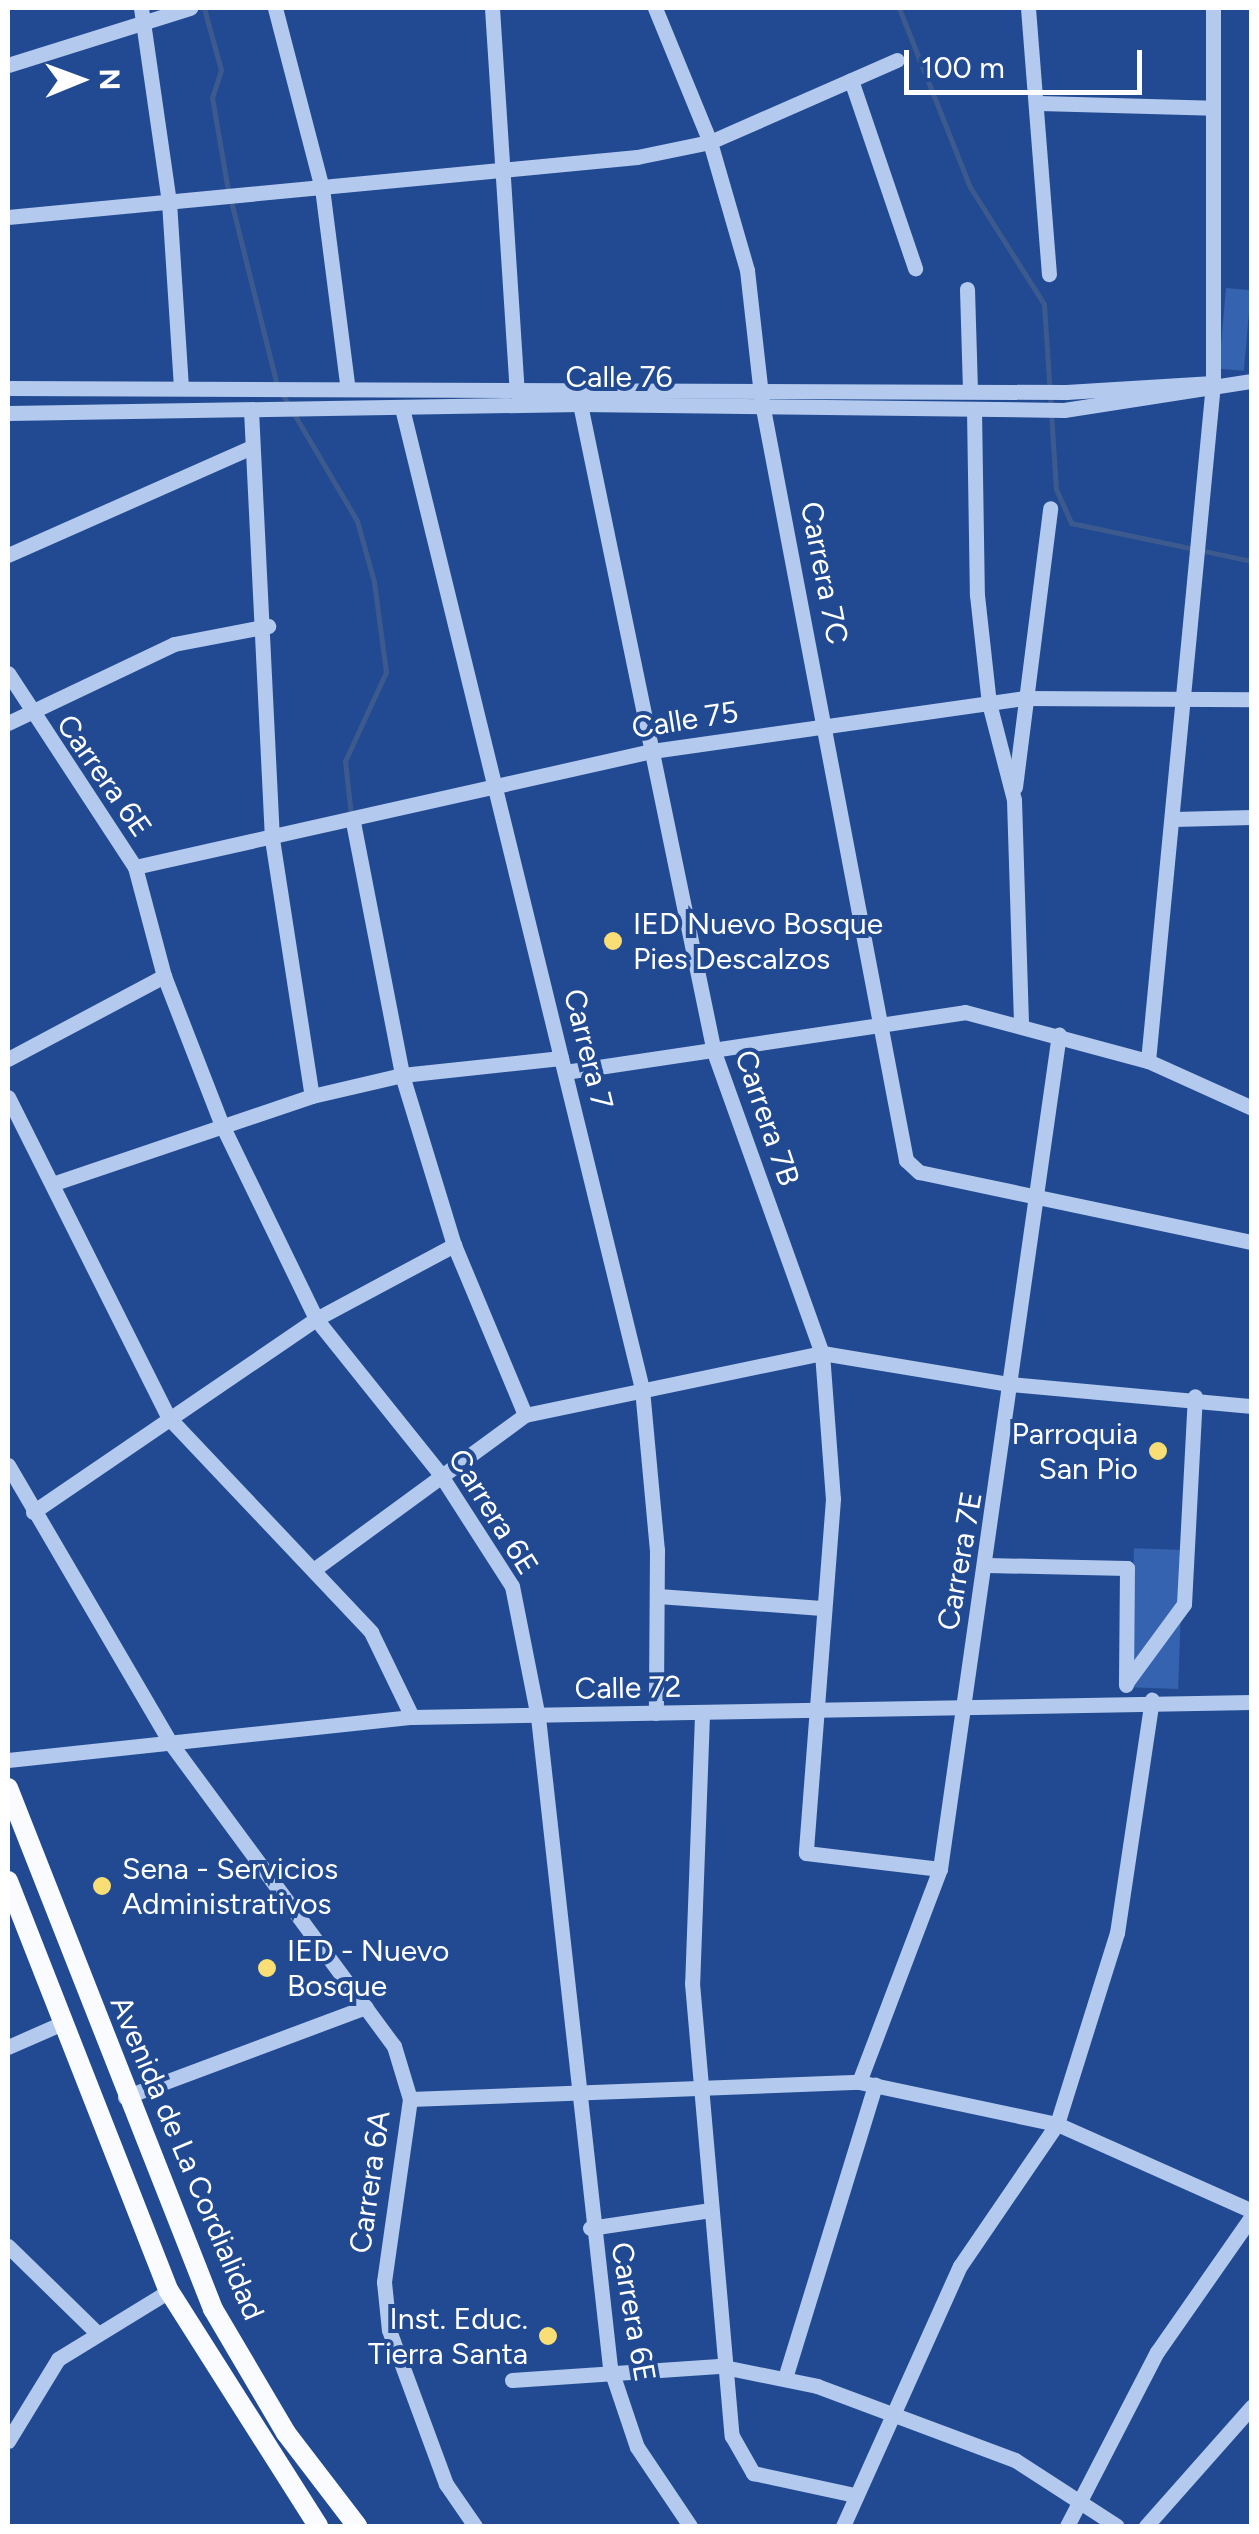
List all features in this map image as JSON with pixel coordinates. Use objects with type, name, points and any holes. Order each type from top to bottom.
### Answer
[{"type":"main road","name":"Avenida de La Cordialidad","points":[[8,1788],[125,2097],[230,2342],[357,2526]]},
{"type":"main road","name":"Avenida de La Cordialidad","points":[[9,1891],[58,2025],[169,2291],[313,2525]]},
{"type":"street","points":[[8,65],[142,14],[190,8]]},
{"type":"street","points":[[275,8],[322,188],[347,384]]},
{"type":"street","points":[[492,8],[506,171],[517,406]]},
{"type":"street","name":"Carrera 7C","points":[[655,8],[710,142],[747,270],[762,395],[906,1160],[919,1172],[1032,1197]]},
{"type":"street","points":[[1028,8],[1039,103],[1049,274]]},
{"type":"street","points":[[1148,1061],[1187,692],[1199,535],[1218,385],[1213,8]]},
{"type":"street","points":[[142,14],[169,202],[182,387]]},
{"type":"street","points":[[8,217],[506,171],[710,142],[897,60]]},
{"type":"street","points":[[852,80],[915,268]]},
{"type":"street","points":[[1039,103],[1213,108]]},
{"type":"street","points":[[967,289],[970,391]]},
{"type":"street","name":"Calle 76","points":[[8,388],[517,386],[762,395],[974,410],[1064,410],[1252,381]]},
{"type":"street","name":"Calle 76","points":[[8,412],[517,406],[762,395],[1066,392],[1218,385]]},
{"type":"street","name":"Carrera 7B","points":[[580,404],[714,1052],[822,1354],[833,1499],[813,1712],[806,1853],[940,1868]]},
{"type":"street","name":"Carrera 7","points":[[402,408],[642,1388],[658,1596],[656,1713]]},
{"type":"street","points":[[251,410],[268,626],[272,839],[312,1096]]},
{"type":"street","points":[[974,410],[989,703],[1014,800]]},
{"type":"street","points":[[8,555],[252,447]]},
{"type":"street","points":[[1021,1022],[1014,800],[1023,698],[1050,508]]},
{"type":"street","points":[[8,723],[29,717],[174,644],[268,626]]},
{"type":"street","name":"Carrera 6E","points":[[8,673],[29,717],[135,867],[164,976],[221,1123],[316,1319],[440,1474],[512,1586],[538,1717],[590,2228],[610,2367],[638,2447],[690,2526]]},
{"type":"street","name":"Calle 75","points":[[135,867],[353,822],[652,752],[1023,698],[1187,692],[1252,699]]},
{"type":"street","points":[[1173,818],[1252,817]]},
{"type":"street","points":[[353,822],[402,1075],[454,1245],[525,1414]]},
{"type":"street","points":[[8,1058],[164,976]]},
{"type":"street","points":[[55,1182],[221,1123],[402,1075],[714,1052],[882,1018],[965,1012],[1021,1022],[1148,1061],[1252,1108]]},
{"type":"street","name":"Carrera 7E","points":[[785,2378],[867,2084],[940,1868],[987,1566],[1032,1197],[1059,1034]]},
{"type":"street","points":[[8,1096],[55,1182],[168,1417],[316,1568],[371,1632],[412,1717]]},
{"type":"street","points":[[1032,1197],[1252,1242]]},
{"type":"street","points":[[32,1512],[316,1319],[454,1245]]},
{"type":"street","points":[[316,1568],[525,1414],[822,1354],[1009,1384],[1196,1396],[1251,1405]]},
{"type":"street","points":[[1126,1691],[1184,1604],[1196,1396]]},
{"type":"street","name":"Carrera 6A","points":[[8,1466],[169,1741],[394,2046],[410,2099],[384,2282],[388,2330],[446,2484],[476,2526]]},
{"type":"street","points":[[987,1566],[1127,1568],[1126,1691]]},
{"type":"street","points":[[658,1596],[822,1608]]},
{"type":"street","name":"Calle 72","points":[[8,1760],[412,1717],[962,1708],[1126,1691],[1152,1700],[1252,1702]]},
{"type":"street","points":[[843,2526],[890,2412],[960,2266],[1057,2124],[1117,1933],[1152,1700]]},
{"type":"street","points":[[702,1715],[692,1983],[708,2090],[720,2366],[748,2470],[855,2494]]},
{"type":"street","points":[[125,2097],[366,2008]]},
{"type":"street","points":[[8,2048],[58,2025]]},
{"type":"street","points":[[410,2099],[867,2084],[1057,2124],[1252,2214],[1204,2274],[1067,2526]]},
{"type":"street","points":[[590,2228],[711,2210]]},
{"type":"street","points":[[8,2246],[94,2330]]},
{"type":"street","points":[[8,2441],[32,2390],[94,2330],[169,2291]]},
{"type":"street","points":[[512,2380],[610,2367],[720,2366],[785,2378],[964,2436],[1080,2498],[1117,2526]]},
{"type":"street","points":[[1146,2526],[1252,2406]]},
{"type":"shaded area","points":[[1226,288],[1251,290],[1244,371],[1219,369]]},
{"type":"shaded area","points":[[1134,1548],[1183,1550],[1178,1689],[1129,1687]]},
{"type":"waterway","points":[[204,8],[221,70],[212,97],[227,185],[277,385],[357,521],[374,582],[386,672],[345,761],[351,815]]},
{"type":"waterway","points":[[899,8],[970,187],[1044,304],[1056,489],[1071,523],[1252,561]]},
{"type":"place","name":"IED Nuevo Bosque Pies Descalzos","points":[[613,941]]},
{"type":"place","name":"Parroquia San Pio","points":[[1158,1451]]},
{"type":"place","name":"Sena - Servicios Administrativos","points":[[102,1886]]},
{"type":"place","name":"IED - Nuevo Bosque","points":[[267,1968]]},
{"type":"place","name":"Inst. Educ. Tierra Santa","points":[[548,2336]]}]
